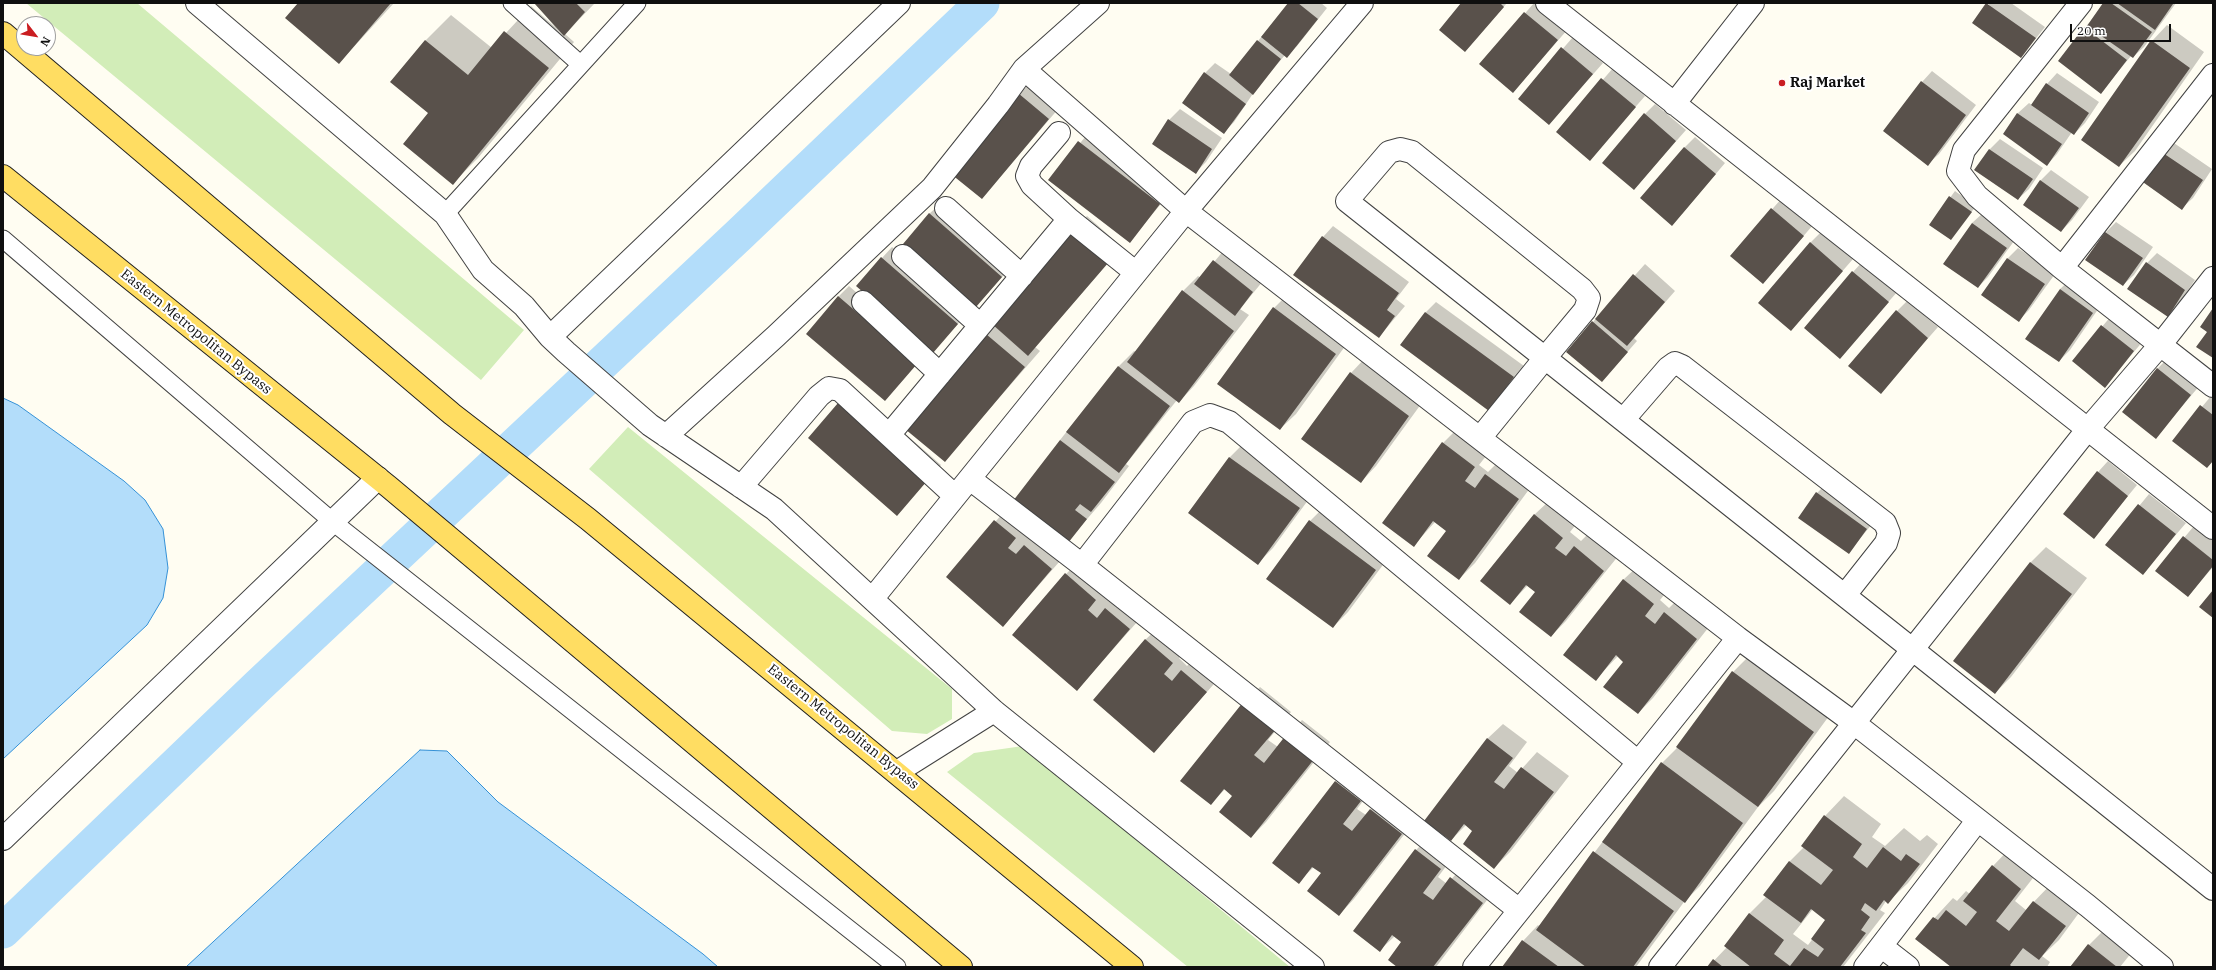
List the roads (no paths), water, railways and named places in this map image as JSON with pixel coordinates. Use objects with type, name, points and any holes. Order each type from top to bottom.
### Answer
[{"type":"main road","name":"Eastern Metropolitan Bypass","points":[[3,32],[452,414],[588,519],[1132,967]]},
{"type":"main road","name":"Eastern Metropolitan Bypass","points":[[3,176],[384,483],[961,967]]},
{"type":"street","points":[[197,3],[445,214],[483,270],[524,306],[550,337],[566,352],[658,431],[774,509],[873,598],[994,711],[1313,967]]},
{"type":"street","points":[[550,337],[899,3]]},
{"type":"street","points":[[658,431],[776,336],[932,188],[998,105],[1024,69],[1098,3]]},
{"type":"street","points":[[873,598],[1135,272],[1362,3]]},
{"type":"street","points":[[1547,3],[2213,528]]},
{"type":"street","points":[[1674,104],[1753,3]]},
{"type":"street","points":[[2081,3],[1964,150],[1958,171],[1977,196],[2062,268],[2213,386]]},
{"type":"street","points":[[1024,69],[1186,211],[1738,638],[1854,723],[2088,906],[2162,967]]},
{"type":"street","points":[[2062,268],[2213,75]]},
{"type":"street","points":[[1059,133],[1031,166],[1027,176],[1032,185],[1069,219],[1135,272]]},
{"type":"street","points":[[1480,438],[1545,358],[1585,310],[1589,298],[1582,289],[1412,152],[1400,148],[1389,152],[1347,201],[1545,358],[1844,596],[2213,888]]},
{"type":"street","points":[[946,208],[1022,276]]},
{"type":"street","points":[[889,435],[1069,219]]},
{"type":"street","points":[[903,256],[980,325]]},
{"type":"street","points":[[1660,967],[2087,430],[2161,344],[2213,278]]},
{"type":"street","points":[[863,302],[940,374]]},
{"type":"street","points":[[1623,420],[1668,368],[1675,363],[1682,366],[1885,523],[1888,533],[1886,543],[1844,596]]},
{"type":"street","points":[[741,487],[819,396],[829,388],[840,390],[955,496]]},
{"type":"street","points":[[1082,566],[1193,422],[1210,415],[1229,422],[1638,762]]},
{"type":"street","points":[[970,479],[1519,910]]},
{"type":"street","points":[[3,839],[334,523],[384,483]]},
{"type":"street","points":[[1474,967],[1738,638]]},
{"type":"street","points":[[897,772],[994,711]]},
{"type":"street","points":[[1865,967],[1978,821]]},
{"type":"street","points":[[1881,946],[1908,967]]},
{"type":"lane","points":[[512,3],[580,64]]},
{"type":"lane","points":[[445,214],[637,3]]},
{"type":"lane","points":[[3,239],[334,523],[897,967]]},
{"type":"water","points":[[3,398],[18,405],[124,481],[145,500],[163,529],[168,568],[163,598],[147,625],[3,759]]},
{"type":"water","points":[[420,750],[447,751],[498,802],[703,954],[718,967],[186,967]]},
{"type":"waterway","points":[[3,931],[259,685],[740,234],[982,3]]},
{"type":"place","name":"Raj Market","points":[[1782,83]]}]
